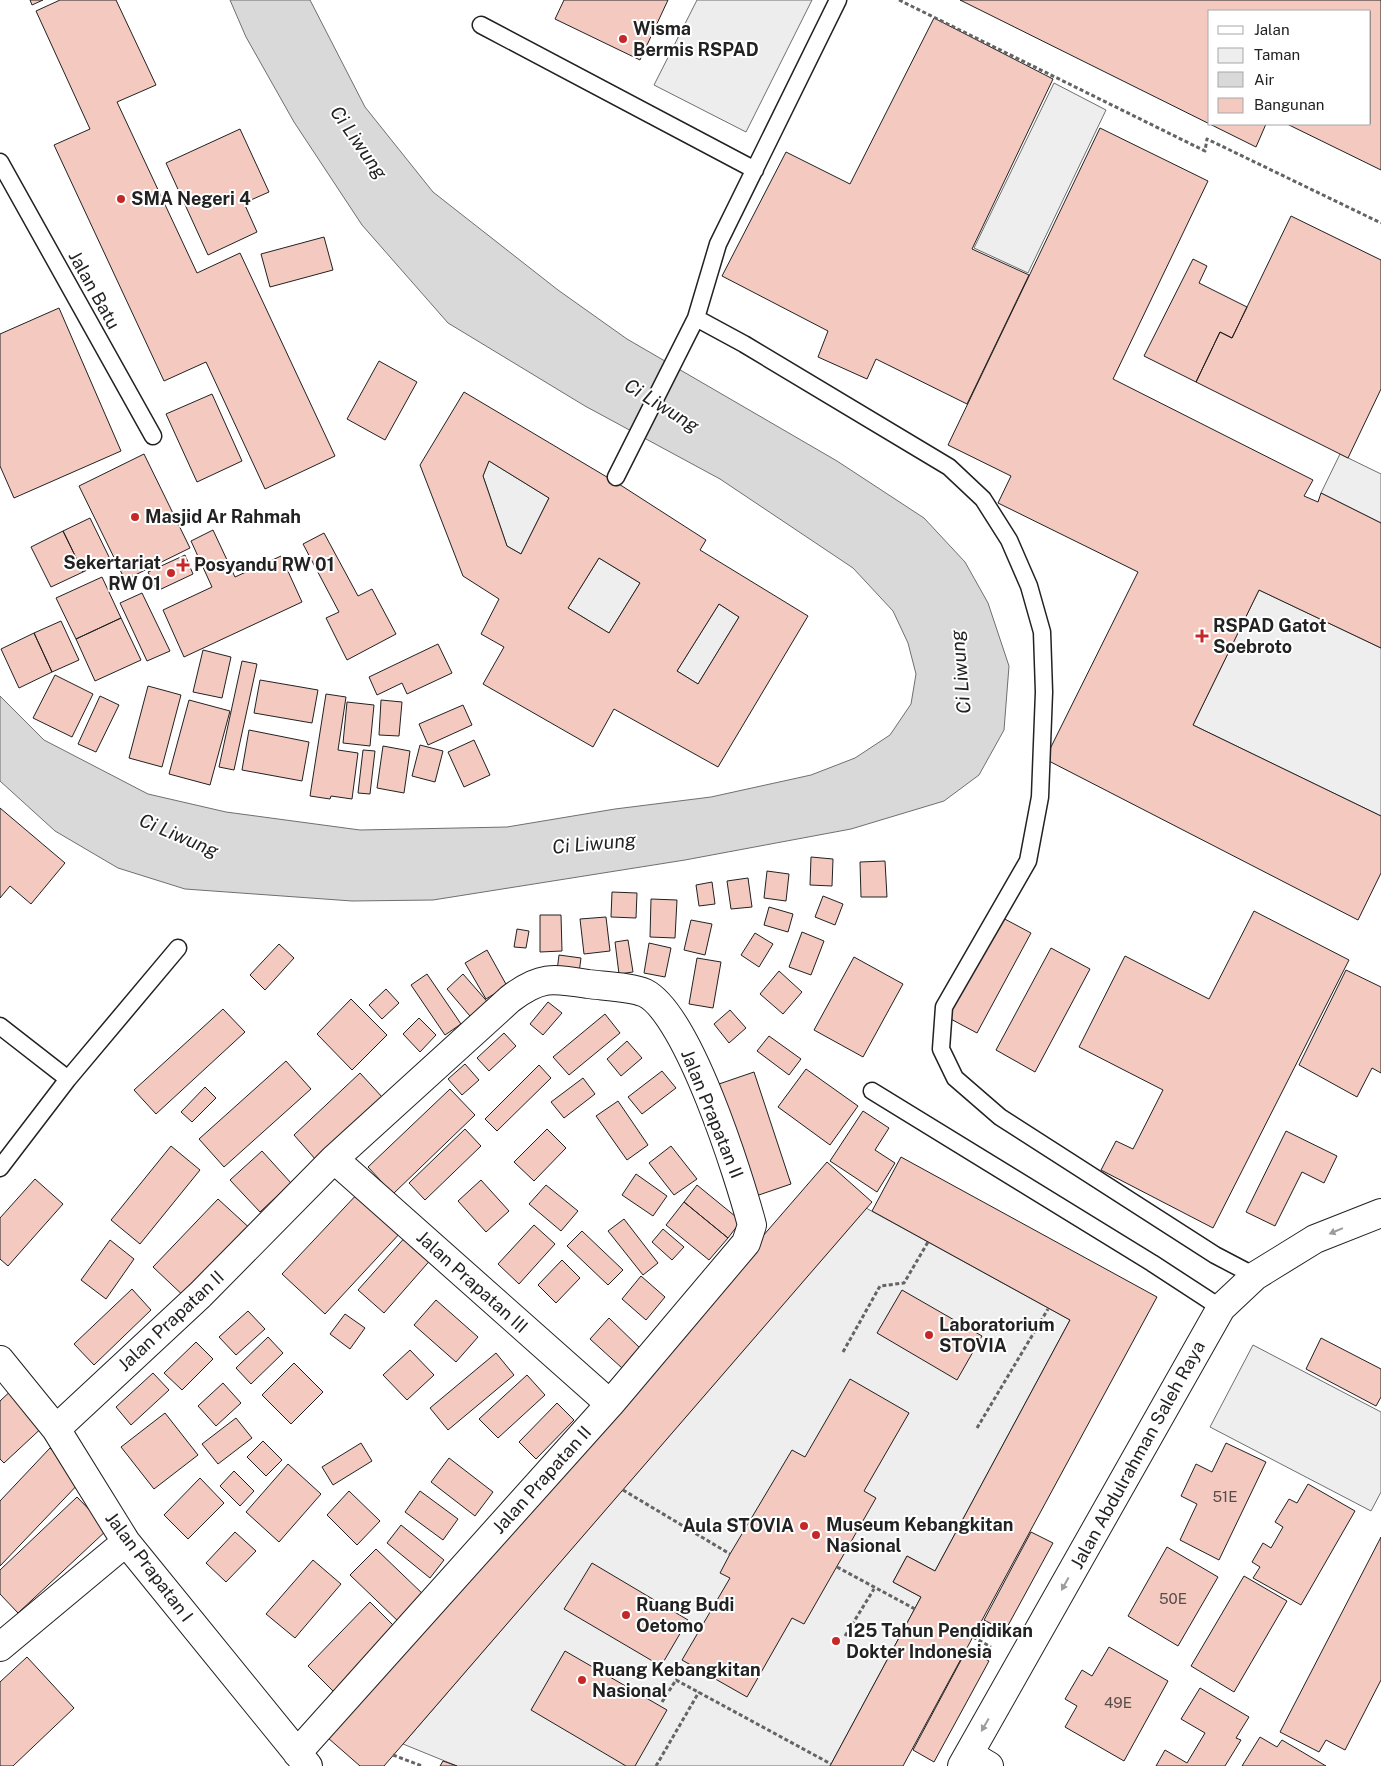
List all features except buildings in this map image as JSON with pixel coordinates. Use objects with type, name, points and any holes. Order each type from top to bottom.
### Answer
[{"type":"street","name":"Jalan Prapatan II","points":[[56,1429],[200,1295],[334,1159],[510,999],[530,984],[548,980],[635,991],[644,993],[661,1005],[679,1033],[709,1096],[752,1225],[746,1243],[610,1404],[302,1760]]},
{"type":"street","name":"Jalan Prapatan III","points":[[334,1159],[610,1404]]},
{"type":"street","name":"Jalan Abdulrahman Saleh Raya","points":[[973,1762],[1221,1308],[1255,1276],[1315,1239],[1381,1213]]},
{"type":"street","name":"Jalan Prapatan I","points":[[0,1360],[56,1429],[126,1542],[302,1760]]},
{"type":"street","points":[[0,1647],[126,1542]]},
{"type":"lane","points":[[616,477],[696,318],[718,244],[838,0]]},
{"type":"lane","points":[[481,25],[755,170]]},
{"type":"lane","name":"Jalan Batu","points":[[0,162],[153,436]]},
{"type":"lane","points":[[696,318],[744,344],[949,467],[983,499],[1009,540],[1029,586],[1042,632],[1044,692],[1040,797],[1028,861],[944,1007],[941,1049],[954,1078],[1000,1117],[1215,1255],[1255,1276]]},
{"type":"lane","points":[[0,1168],[68,1079],[178,948]]},
{"type":"lane","points":[[0,1026],[68,1079]]},
{"type":"lane","points":[[872,1091],[1152,1263],[1221,1308]]},
{"type":"path","points":[[900,0],[1204,151],[1207,139],[1381,223]]},
{"type":"path","points":[[843,1352],[880,1286],[904,1283],[928,1242]]},
{"type":"path","points":[[977,1428],[1048,1309]]},
{"type":"path","points":[[623,1490],[730,1554]]},
{"type":"path","points":[[837,1567],[874,1589],[915,1609]]},
{"type":"path","points":[[845,1636],[874,1589]]},
{"type":"path","points":[[662,1702],[676,1680],[831,1764]]},
{"type":"path","points":[[656,1766],[699,1692]]},
{"type":"path","points":[[393,1755],[422,1766]]},
{"type":"green space","points":[[1054,83],[1106,110],[1028,273],[974,248]]},
{"type":"green space","points":[[1340,454],[1381,474],[1381,523],[1321,493]]},
{"type":"green space","points":[[489,461],[549,498],[521,554],[507,546],[483,476]]},
{"type":"green space","points":[[599,558],[640,583],[609,633],[568,608]]},
{"type":"green space","points":[[1259,590],[1381,648],[1381,816],[1193,725]]},
{"type":"green space","points":[[719,604],[739,617],[698,684],[677,671]]},
{"type":"green space","points":[[866,1208],[1070,1320],[935,1571],[907,1556],[893,1582],[921,1597],[830,1766],[457,1766],[403,1744]]},
{"type":"green space","points":[[1253,1345],[1381,1412],[1381,1492],[1371,1511],[1210,1427]]},
{"type":"shaded area","points":[[697,0],[812,0],[746,132],[654,85]]},
{"type":"water","name":"Ci Liwung","points":[[230,0],[310,0],[365,107],[433,192],[558,290],[627,339],[837,461],[924,518],[965,562],[988,603],[1009,666],[1004,730],[979,775],[944,801],[851,829],[685,860],[433,900],[352,901],[185,889],[118,868],[55,831],[0,781],[0,696],[44,740],[148,794],[226,812],[360,830],[507,827],[615,809],[711,797],[811,775],[855,758],[890,735],[911,704],[916,674],[908,643],[893,611],[853,568],[720,479],[585,406],[448,323],[362,225],[294,122],[246,37]]},
{"type":"place","name":"Wisma Bermis RSPAD","points":[[623,39]]},
{"type":"place","name":"SMA Negeri 4","points":[[121,199]]},
{"type":"place","name":"Masjid Ar Rahmah","points":[[135,517]]},
{"type":"place","name":"Posyandu RW 01","points":[[183,565]]},
{"type":"place","name":"Sekertariat RW 01","points":[[171,573]]},
{"type":"place","name":"RSPAD Gatot Soebroto","points":[[1202,636]]},
{"type":"place","name":"Laboratorium STOVIA","points":[[929,1335]]},
{"type":"place","name":"Aula STOVIA","points":[[804,1526]]},
{"type":"place","name":"Museum Kebangkitan Nasional","points":[[816,1535]]},
{"type":"place","name":"Ruang Budi Oetomo","points":[[626,1615]]},
{"type":"place","name":"125 Tahun Pendidikan Dokter Indonesia","points":[[836,1641]]},
{"type":"place","name":"Ruang Kebangkitan Nasional","points":[[582,1680]]}]
